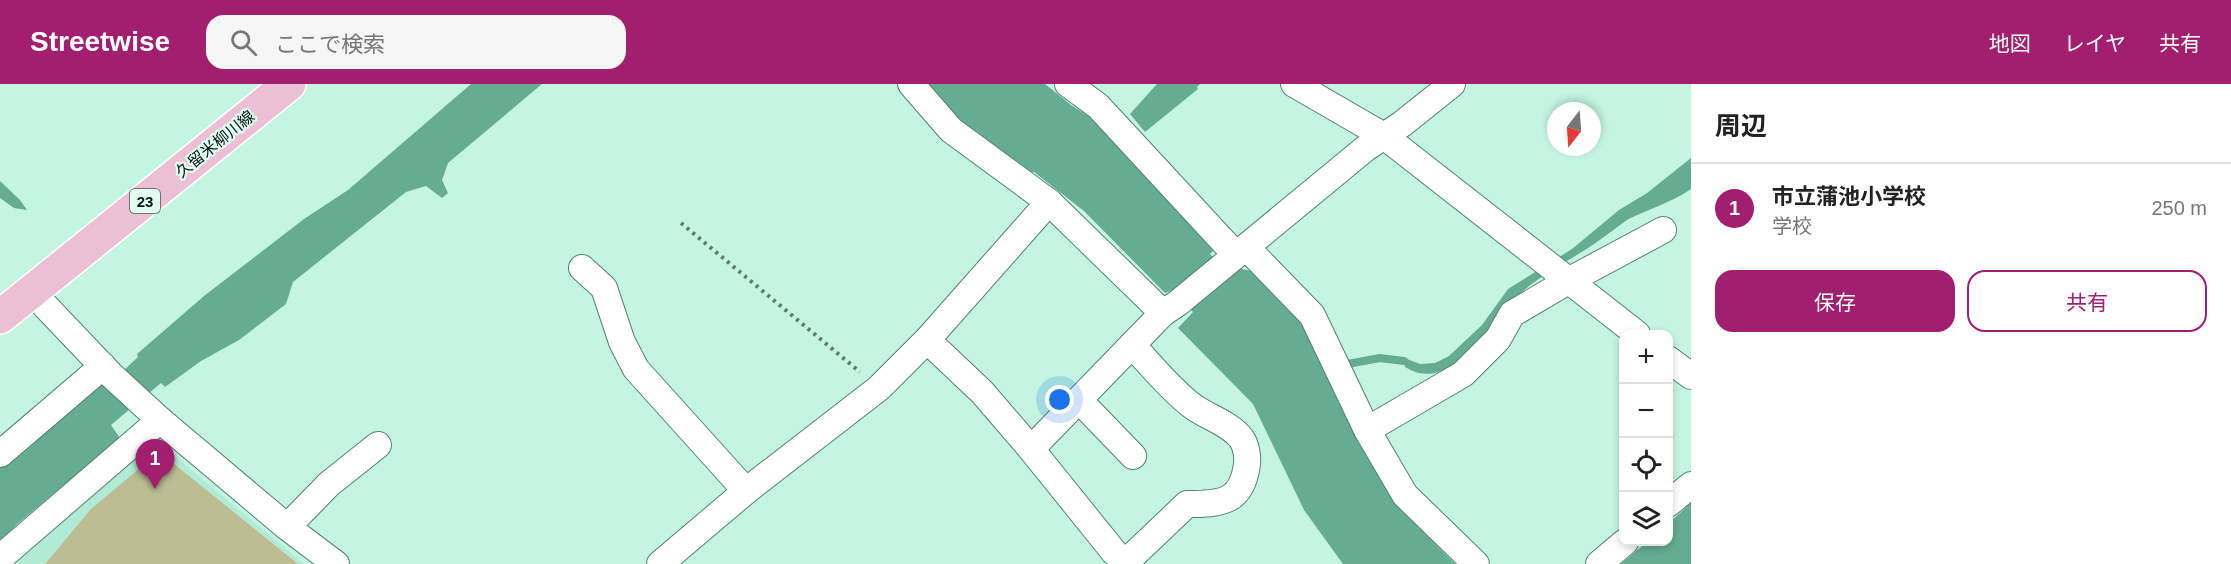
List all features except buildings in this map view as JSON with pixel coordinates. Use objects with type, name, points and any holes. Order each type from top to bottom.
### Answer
[{"type":"main road","name":"久留米柳川線","points":[[0,317],[289,84]]},
{"type":"street","points":[[911,84],[951,130],[1049,202],[1171,308]]},
{"type":"street","points":[[1068,84],[1098,106],[1236,255],[1312,315],[1367,430],[1405,495],[1476,564]]},
{"type":"street","points":[[1294,84],[1383,136],[1632,330]]},
{"type":"street","points":[[1031,449],[1171,308],[1383,136],[1402,124],[1452,84]]},
{"type":"street","points":[[660,564],[746,491],[879,388],[927,340],[1049,202]]},
{"type":"street","points":[[1367,430],[1463,374],[1498,339],[1512,314],[1568,281],[1663,231]]},
{"type":"street","points":[[582,268],[604,288],[622,342],[636,369],[746,491]]},
{"type":"street","points":[[32,292],[152,413],[287,527],[336,564]]},
{"type":"street","points":[[927,340],[982,392],[1125,563],[1187,504],[1215,504],[1238,493],[1245,477],[1248,456],[1242,439],[1216,419],[1191,405],[1132,345]]},
{"type":"street","points":[[1673,363],[1691,376]]},
{"type":"street","points":[[0,454],[107,370]]},
{"type":"street","points":[[1079,400],[1133,456]]},
{"type":"street","points":[[0,558],[152,413]]},
{"type":"street","points":[[287,527],[329,484],[378,445]]},
{"type":"street","points":[[1673,500],[1691,485]]},
{"type":"street","points":[[1599,564],[1620,546]]},
{"type":"path","points":[[681,224],[879,388]]},
{"type":"shaded area","points":[[471,84],[542,84],[448,163],[442,180],[448,193],[442,198],[426,186],[406,192],[293,282],[286,304],[239,340],[201,361],[165,387],[161,383],[111,425],[120,438],[17,524],[0,542],[0,464],[88,393],[123,371],[138,357],[137,354],[204,296],[304,219],[348,190]]},
{"type":"shaded area","points":[[927,84],[1045,84],[1071,105],[1098,122],[1217,247],[1210,254],[1230,274],[1238,268],[1251,271],[1303,324],[1381,481],[1403,511],[1455,564],[1343,564],[1304,510],[1253,404],[1178,328],[1193,312],[1173,290],[1165,293],[1084,211],[1034,172],[1025,173],[962,123]]},
{"type":"shaded area","points":[[1157,84],[1200,84],[1198,89],[1145,132],[1130,114]]},
{"type":"shaded area","points":[[1691,158],[1691,189],[1627,220],[1590,247],[1530,285],[1511,302],[1471,350],[1456,363],[1440,372],[1423,374],[1405,367],[1404,361],[1407,359],[1420,364],[1435,363],[1449,356],[1482,325],[1508,289],[1572,249],[1619,210],[1647,193]]},
{"type":"shaded area","points":[[0,181],[27,210],[14,208],[0,198]]},
{"type":"shaded area","points":[[165,448],[304,564],[16,564],[26,552],[142,451]]},
{"type":"shaded area","points":[[168,459],[298,564],[45,564],[91,509],[147,462]]},
{"type":"shaded area","points":[[1691,503],[1691,564],[1621,564],[1642,546],[1673,546],[1673,519]]},
{"type":"waterway","points":[[1342,365],[1380,358],[1404,361]]},
{"type":"place","name":"市立蒲池小学校","points":[[155,489]]}]
